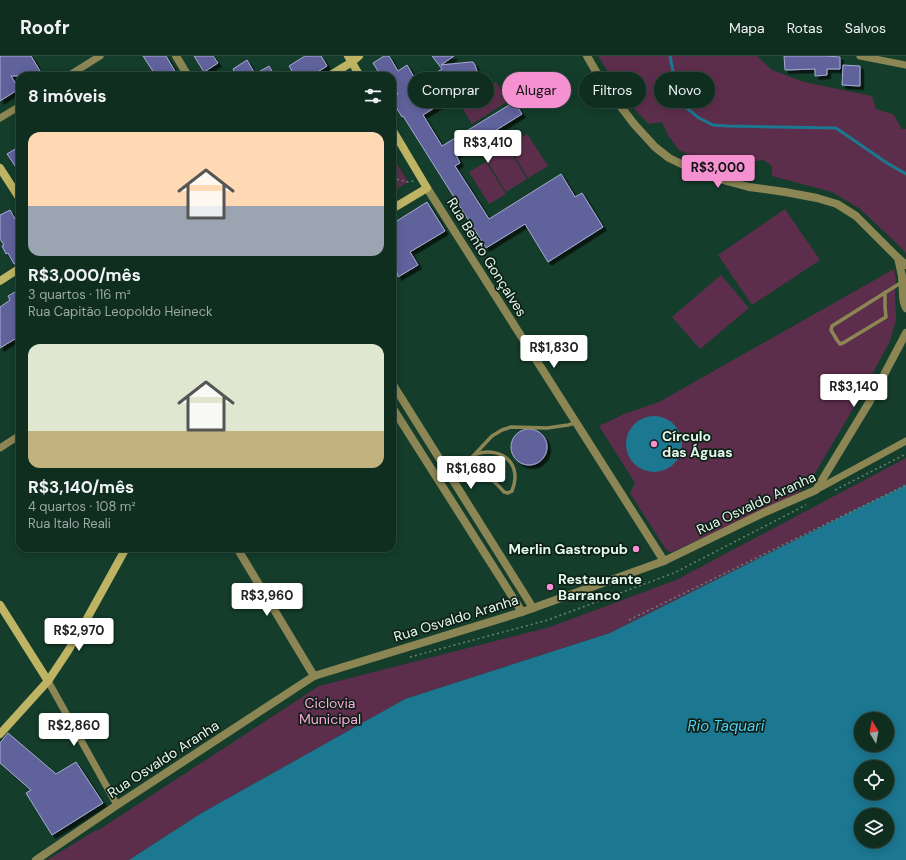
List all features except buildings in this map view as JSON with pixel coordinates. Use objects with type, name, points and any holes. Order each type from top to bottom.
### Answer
[{"type":"main road","points":[[334,72],[350,59],[359,56]]},
{"type":"main road","points":[[350,59],[358,72]]},
{"type":"main road","name":"Rua Bento Gonçalves","points":[[396,136],[425,184]]},
{"type":"main road","points":[[0,168],[16,193]]},
{"type":"main road","points":[[396,206],[425,184]]},
{"type":"main road","points":[[0,281],[16,271]]},
{"type":"main road","points":[[0,734],[48,681],[84,624],[124,552]]},
{"type":"main road","points":[[0,606],[48,681]]},
{"type":"street","points":[[74,72],[100,56]]},
{"type":"street","points":[[176,56],[186,72]]},
{"type":"street","points":[[587,56],[602,82],[634,124],[655,147],[669,158],[704,175],[749,187],[817,198],[837,204],[856,216],[898,258],[906,264]]},
{"type":"street","points":[[860,56],[906,65]]},
{"type":"street","points":[[0,118],[16,108]]},
{"type":"street","name":"Rua Bento Gonçalves","points":[[425,184],[664,561]]},
{"type":"street","points":[[898,258],[904,283],[903,295],[906,314]]},
{"type":"street","points":[[816,490],[870,401],[906,333]]},
{"type":"street","points":[[396,389],[533,608]]},
{"type":"street","points":[[396,405],[404,401]]},
{"type":"street","points":[[396,413],[522,612]]},
{"type":"street","points":[[0,448],[16,438]]},
{"type":"street","name":"Rua Osvaldo Aranha","points":[[36,860],[314,676],[522,612],[664,561],[763,513],[816,490],[906,441]]},
{"type":"street","points":[[486,554],[496,549]]},
{"type":"street","points":[[239,552],[314,676]]},
{"type":"street","points":[[48,681],[117,805]]},
{"type":"lane","points":[[886,292],[886,317],[840,344],[831,330],[832,326],[886,292],[904,283]]},
{"type":"lane","points":[[439,481],[464,468],[470,459],[492,436],[502,430],[511,427],[547,428],[576,423]]},
{"type":"lane","points":[[464,468],[485,475],[496,482],[504,492],[512,491],[515,484],[515,476],[510,462],[506,457],[491,452],[475,454]]},
{"type":"path","points":[[396,179],[425,184]]},
{"type":"path","points":[[836,490],[906,454]]},
{"type":"path","points":[[630,620],[906,485]]},
{"type":"path","points":[[409,657],[548,620],[674,573],[807,504]]},
{"type":"green space","points":[[598,56],[757,56],[772,70],[804,82],[872,96],[876,109],[893,114],[902,129],[906,129],[906,253],[860,209],[832,192],[772,176],[772,166],[763,160],[737,164],[728,173],[679,150],[668,135],[662,122],[649,124],[633,108],[646,108],[646,72],[608,72]]},
{"type":"green space","points":[[496,82],[502,92],[502,105],[472,124],[462,108],[494,108],[494,83]]},
{"type":"green space","points":[[527,134],[548,166],[528,178],[508,146]]},
{"type":"green space","points":[[508,148],[527,179],[506,192],[487,161]]},
{"type":"green space","points":[[396,162],[408,182],[396,190]]},
{"type":"green space","points":[[486,162],[506,194],[489,204],[469,172]]},
{"type":"green space","points":[[785,209],[820,260],[752,305],[718,255]]},
{"type":"green space","points":[[894,269],[896,279],[896,320],[890,341],[860,397],[808,485],[795,495],[672,552],[667,551],[630,493],[635,483],[599,426],[624,414],[659,402]]},
{"type":"green space","points":[[721,275],[749,308],[700,349],[672,317]]},
{"type":"green space","name":"Ciclovia Municipal","points":[[906,458],[906,485],[610,633],[405,699],[200,814],[129,860],[47,860],[96,830],[97,831],[319,686],[550,627],[676,580]]},
{"type":"water","name":"Círculo das Águas","points":[[648,416],[660,416],[670,420],[678,428],[682,438],[682,450],[678,460],[670,468],[660,472],[648,472],[638,468],[630,460],[626,450],[626,438],[630,428],[638,420]]},
{"type":"water","name":"Rio Taquari","points":[[906,485],[906,860],[129,860],[200,814],[405,699],[610,633]]},
{"type":"waterway","points":[[670,56],[677,93],[684,106],[699,118],[713,125],[836,128],[887,163],[906,174]]},
{"type":"place","name":"Círculo das Águas","points":[[654,444]]},
{"type":"place","name":"Merlin Gastropub","points":[[636,549]]},
{"type":"place","name":"Restaurante Barranco","points":[[550,587]]}]
